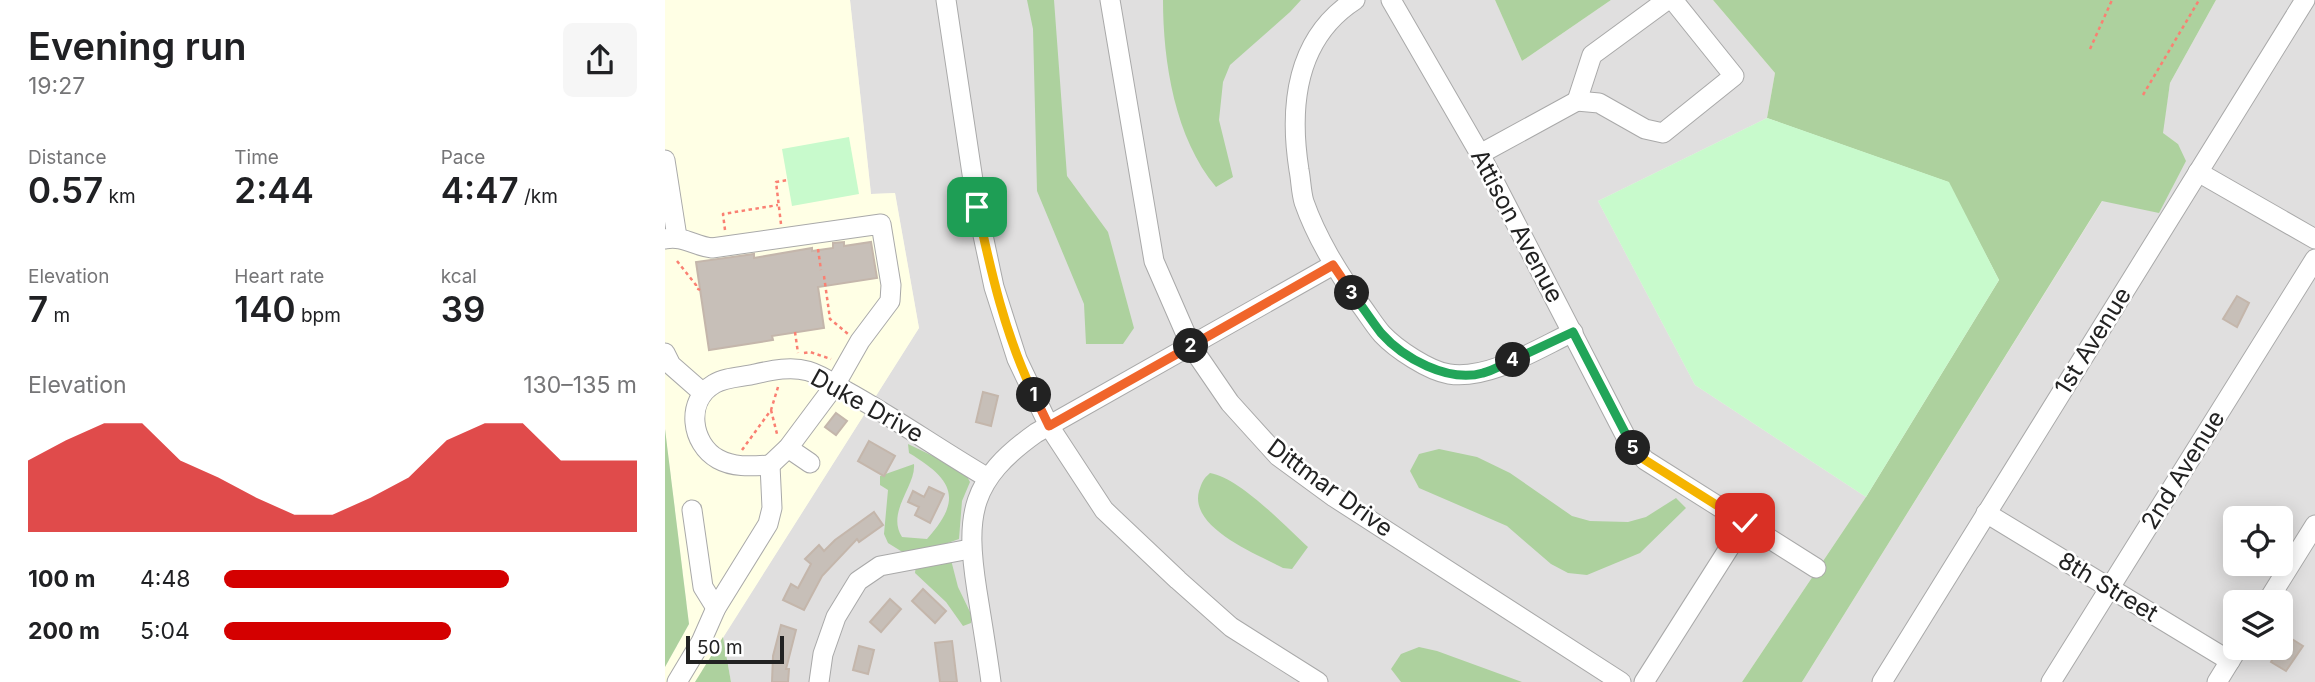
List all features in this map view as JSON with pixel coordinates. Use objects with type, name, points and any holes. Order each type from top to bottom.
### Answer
[{"type":"street","points":[[946,0],[977,207],[994,287],[1017,359],[1049,426],[1104,510],[1231,627],[1318,682]]},
{"type":"street","name":"Dittmar Drive","points":[[1110,0],[1154,261],[1191,346],[1230,403],[1278,456],[1346,505],[1621,682]]},
{"type":"street","points":[[1355,0],[1341,9],[1315,40],[1301,70],[1296,100],[1295,145],[1304,200],[1333,265],[1382,334],[1434,371],[1466,376],[1483,373],[1573,332]]},
{"type":"street","name":"Attison Avenue","points":[[1391,0],[1479,154],[1635,450],[1645,460],[1816,568]]},
{"type":"street","points":[[1577,101],[1592,55],[1667,0]]},
{"type":"street","points":[[1479,154],[1577,101],[1599,103],[1645,129],[1663,133],[1734,76],[1673,0]]},
{"type":"street","name":"1st Avenue","points":[[1882,682],[2305,0]]},
{"type":"street","points":[[2311,0],[2315,3]]},
{"type":"street","points":[[665,160],[671,238],[700,246],[727,247],[881,224],[891,285],[890,301],[860,341],[835,385],[770,465],[772,508],[768,524],[716,608],[701,642],[677,682]]},
{"type":"street","points":[[2198,172],[2315,239]]},
{"type":"street","name":"2nd Avenue","points":[[2051,682],[2315,258]]},
{"type":"street","points":[[991,682],[970,549],[971,526],[977,498],[988,478],[1007,455],[1049,426],[1333,265]]},
{"type":"street","points":[[665,353],[671,365],[703,393],[695,412],[695,426],[699,441],[709,453],[732,464],[770,465]]},
{"type":"street","name":"Duke Drive","points":[[703,393],[712,384],[720,381],[779,369],[806,370],[872,405],[988,478]]},
{"type":"street","points":[[784,446],[810,463]]},
{"type":"street","points":[[692,510],[703,587],[716,608]]},
{"type":"street","name":"8th Street","points":[[1986,513],[2110,587],[2223,648]]},
{"type":"street","points":[[1644,682],[1745,523]]},
{"type":"street","points":[[2274,590],[2315,525]]},
{"type":"street","points":[[819,682],[823,654],[835,617],[858,581],[880,566],[970,549]]},
{"type":"street","points":[[2217,682],[2230,660]]},
{"type":"path","points":[[2089,49],[2112,0]]},
{"type":"path","points":[[2143,96],[2199,0]]},
{"type":"path","points":[[782,234],[776,182],[788,180]]},
{"type":"path","points":[[727,247],[723,214],[778,205]]},
{"type":"path","points":[[817,240],[821,270]]},
{"type":"path","points":[[677,261],[700,290]]},
{"type":"path","points":[[824,276],[830,319],[848,334],[843,343]]},
{"type":"path","points":[[795,332],[798,354]]},
{"type":"path","points":[[793,354],[810,352],[832,359],[837,351]]},
{"type":"path","points":[[738,456],[771,410],[781,377]]},
{"type":"path","points":[[771,410],[784,446]]},
{"type":"shaded area","points":[[665,0],[850,0],[871,194],[895,193],[919,328],[695,682],[665,682],[665,667],[689,624],[665,429]]},
{"type":"shaded area","points":[[850,0],[1495,0],[1522,61],[1611,0],[1713,0],[1775,73],[1767,118],[1598,201],[1695,385],[1866,497],[1742,682],[731,682],[723,637],[919,328],[895,193],[871,194]]},
{"type":"shaded area","points":[[2216,0],[2315,0],[2315,682],[1802,682],[2103,200],[2178,144],[2162,133],[2170,83]]},
{"type":"green space","points":[[1027,0],[1054,0],[1067,176],[1108,232],[1134,328],[1123,344],[1086,344],[1084,304],[1037,191],[1033,29]]},
{"type":"green space","points":[[1163,0],[1301,0],[1230,65],[1223,82],[1219,120],[1233,177],[1216,187],[1190,146],[1181,123],[1169,73]]},
{"type":"green space","points":[[1495,0],[1611,0],[1522,61]]},
{"type":"green space","points":[[1713,0],[2216,0],[2170,83],[2163,133],[2178,144],[2186,161],[2159,213],[2102,201],[1802,682],[1742,682],[1866,497],[1999,280],[1948,182],[1767,118],[1775,73]]},
{"type":"green space","points":[[1767,118],[1949,182],[1999,280],[1866,497],[1695,385],[1598,201]]},
{"type":"green space","points":[[849,137],[859,194],[792,206],[782,149]]},
{"type":"green space","points":[[665,429],[689,624],[665,667]]},
{"type":"green space","points":[[908,444],[964,471],[970,482],[962,501],[959,539],[914,555],[904,553],[888,543],[884,534],[888,490],[880,485],[880,476],[914,464],[911,481],[897,518],[902,537],[927,539],[939,525],[949,501],[948,490],[943,481],[924,462],[909,453]]},
{"type":"green space","points":[[1439,449],[1477,457],[1510,473],[1572,516],[1590,521],[1628,522],[1646,517],[1676,498],[1686,508],[1640,553],[1587,575],[1568,573],[1551,564],[1507,526],[1419,488],[1410,471],[1419,454]]},
{"type":"green space","points":[[1210,473],[1248,493],[1308,547],[1292,569],[1283,568],[1242,547],[1214,528],[1204,517],[1199,504],[1199,491]]},
{"type":"green space","points":[[950,556],[958,587],[971,614],[971,623],[963,626],[946,602],[915,573],[916,564]]},
{"type":"green space","points":[[723,637],[731,682],[695,682]]},
{"type":"green space","points":[[1419,647],[1522,682],[1401,682],[1391,669],[1401,654]]},
{"type":"building","points":[[844,242],[844,246],[871,242],[877,278],[818,287],[824,328],[772,336],[773,340],[709,350],[696,262],[754,254],[754,258],[812,248],[812,251],[833,248],[833,243]]},
{"type":"building","points":[[2237,296],[2249,303],[2237,327],[2223,319]]},
{"type":"building","points":[[983,392],[998,396],[991,426],[976,422]]},
{"type":"building","points":[[836,413],[847,421],[836,435],[825,427]]},
{"type":"building","points":[[869,441],[895,456],[884,476],[858,461]]},
{"type":"building","points":[[929,487],[944,494],[930,523],[915,515],[919,507],[908,502],[913,491],[924,497]]},
{"type":"building","points":[[874,512],[883,525],[859,542],[857,539],[822,576],[804,610],[783,600],[791,584],[798,588],[811,564],[805,559],[819,545],[824,551]]},
{"type":"building","points":[[923,589],[946,611],[935,623],[912,601]]},
{"type":"building","points":[[890,599],[901,609],[881,632],[870,622]]},
{"type":"building","points":[[781,625],[796,630],[786,669],[789,669],[788,682],[772,682],[773,656]]},
{"type":"building","points":[[2293,640],[2303,646],[2286,671],[2271,662],[2293,660]]},
{"type":"building","points":[[952,641],[957,682],[940,682],[935,643]]},
{"type":"building","points":[[859,646],[874,650],[868,674],[853,670]]},
{"type":"route","points":[[977,207],[994,287],[1017,359],[1049,426],[1333,265],[1382,334],[1434,371],[1466,376],[1483,373],[1573,332],[1635,450],[1645,460],[1745,523]]}]
